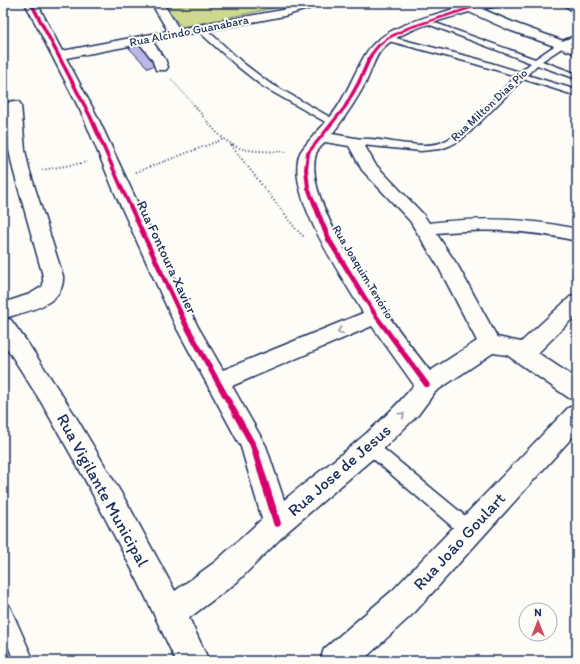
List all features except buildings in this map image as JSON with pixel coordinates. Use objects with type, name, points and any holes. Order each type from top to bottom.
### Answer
[{"type":"street","name":"Rua Fontoura Xavier","points":[[31,3],[90,116],[117,179],[186,325],[253,446],[278,523]]},
{"type":"street","points":[[157,3],[176,34]]},
{"type":"street","name":"Rua Alcindo Guanabara","points":[[59,55],[284,13],[318,3]]},
{"type":"street","points":[[308,153],[345,107],[371,55],[378,46],[388,38],[408,28],[468,6],[499,3]]},
{"type":"street","points":[[567,3],[577,9]]},
{"type":"street","points":[[468,6],[513,27],[577,50]]},
{"type":"street","points":[[144,40],[158,59],[161,67]]},
{"type":"street","points":[[3,311],[40,298],[51,290],[53,285],[53,276],[17,150],[14,105]]},
{"type":"street","name":"Rua Milton Dias Pio","points":[[322,137],[355,142]]},
{"type":"street","points":[[355,142],[368,166],[417,218],[448,266],[490,344],[513,348],[577,391]]},
{"type":"street","name":"Rua Joaquim Tenório","points":[[308,153],[306,169],[308,188],[317,212],[334,247],[376,316],[426,385]]},
{"type":"street","points":[[424,229],[476,224],[502,224],[577,234]]},
{"type":"street","points":[[522,355],[577,302]]},
{"type":"street","points":[[217,382],[376,316]]},
{"type":"street","name":"Rua Vigilante Municipal","points":[[3,325],[33,367],[91,464],[171,613],[193,661]]},
{"type":"street","name":"Rua Jose de Jesus","points":[[171,613],[226,572],[278,523],[369,446],[409,408],[426,385],[490,344]]},
{"type":"street","name":"Rua Joāo Goulart","points":[[336,661],[404,601],[577,415]]},
{"type":"lane","points":[[427,22],[577,77]]},
{"type":"lane","points":[[201,29],[223,50],[264,83],[332,122]]},
{"type":"lane","name":"Rua Milton Dias Pio","points":[[355,142],[361,141],[426,147],[448,143],[462,133],[499,99],[536,62],[577,37]]},
{"type":"lane","points":[[388,38],[577,93]]},
{"type":"lane","points":[[369,446],[469,530]]},
{"type":"lane","points":[[3,611],[24,661]]},
{"type":"path","points":[[161,67],[224,139],[231,144],[246,150],[308,153]]},
{"type":"path","points":[[117,179],[224,139]]},
{"type":"path","points":[[231,144],[296,229],[311,244],[334,247]]},
{"type":"path","points":[[23,174],[108,158]]},
{"type":"green space","points":[[160,3],[293,3],[293,4],[182,27]]},
{"type":"cycle path","points":[[31,3],[90,116],[123,191],[186,325],[253,446],[277,523]]},
{"type":"cycle path","points":[[427,385],[376,316],[329,240],[308,188],[306,169],[308,153],[345,107],[359,82],[371,55],[378,46],[388,38],[408,28],[470,8],[499,3]]}]
